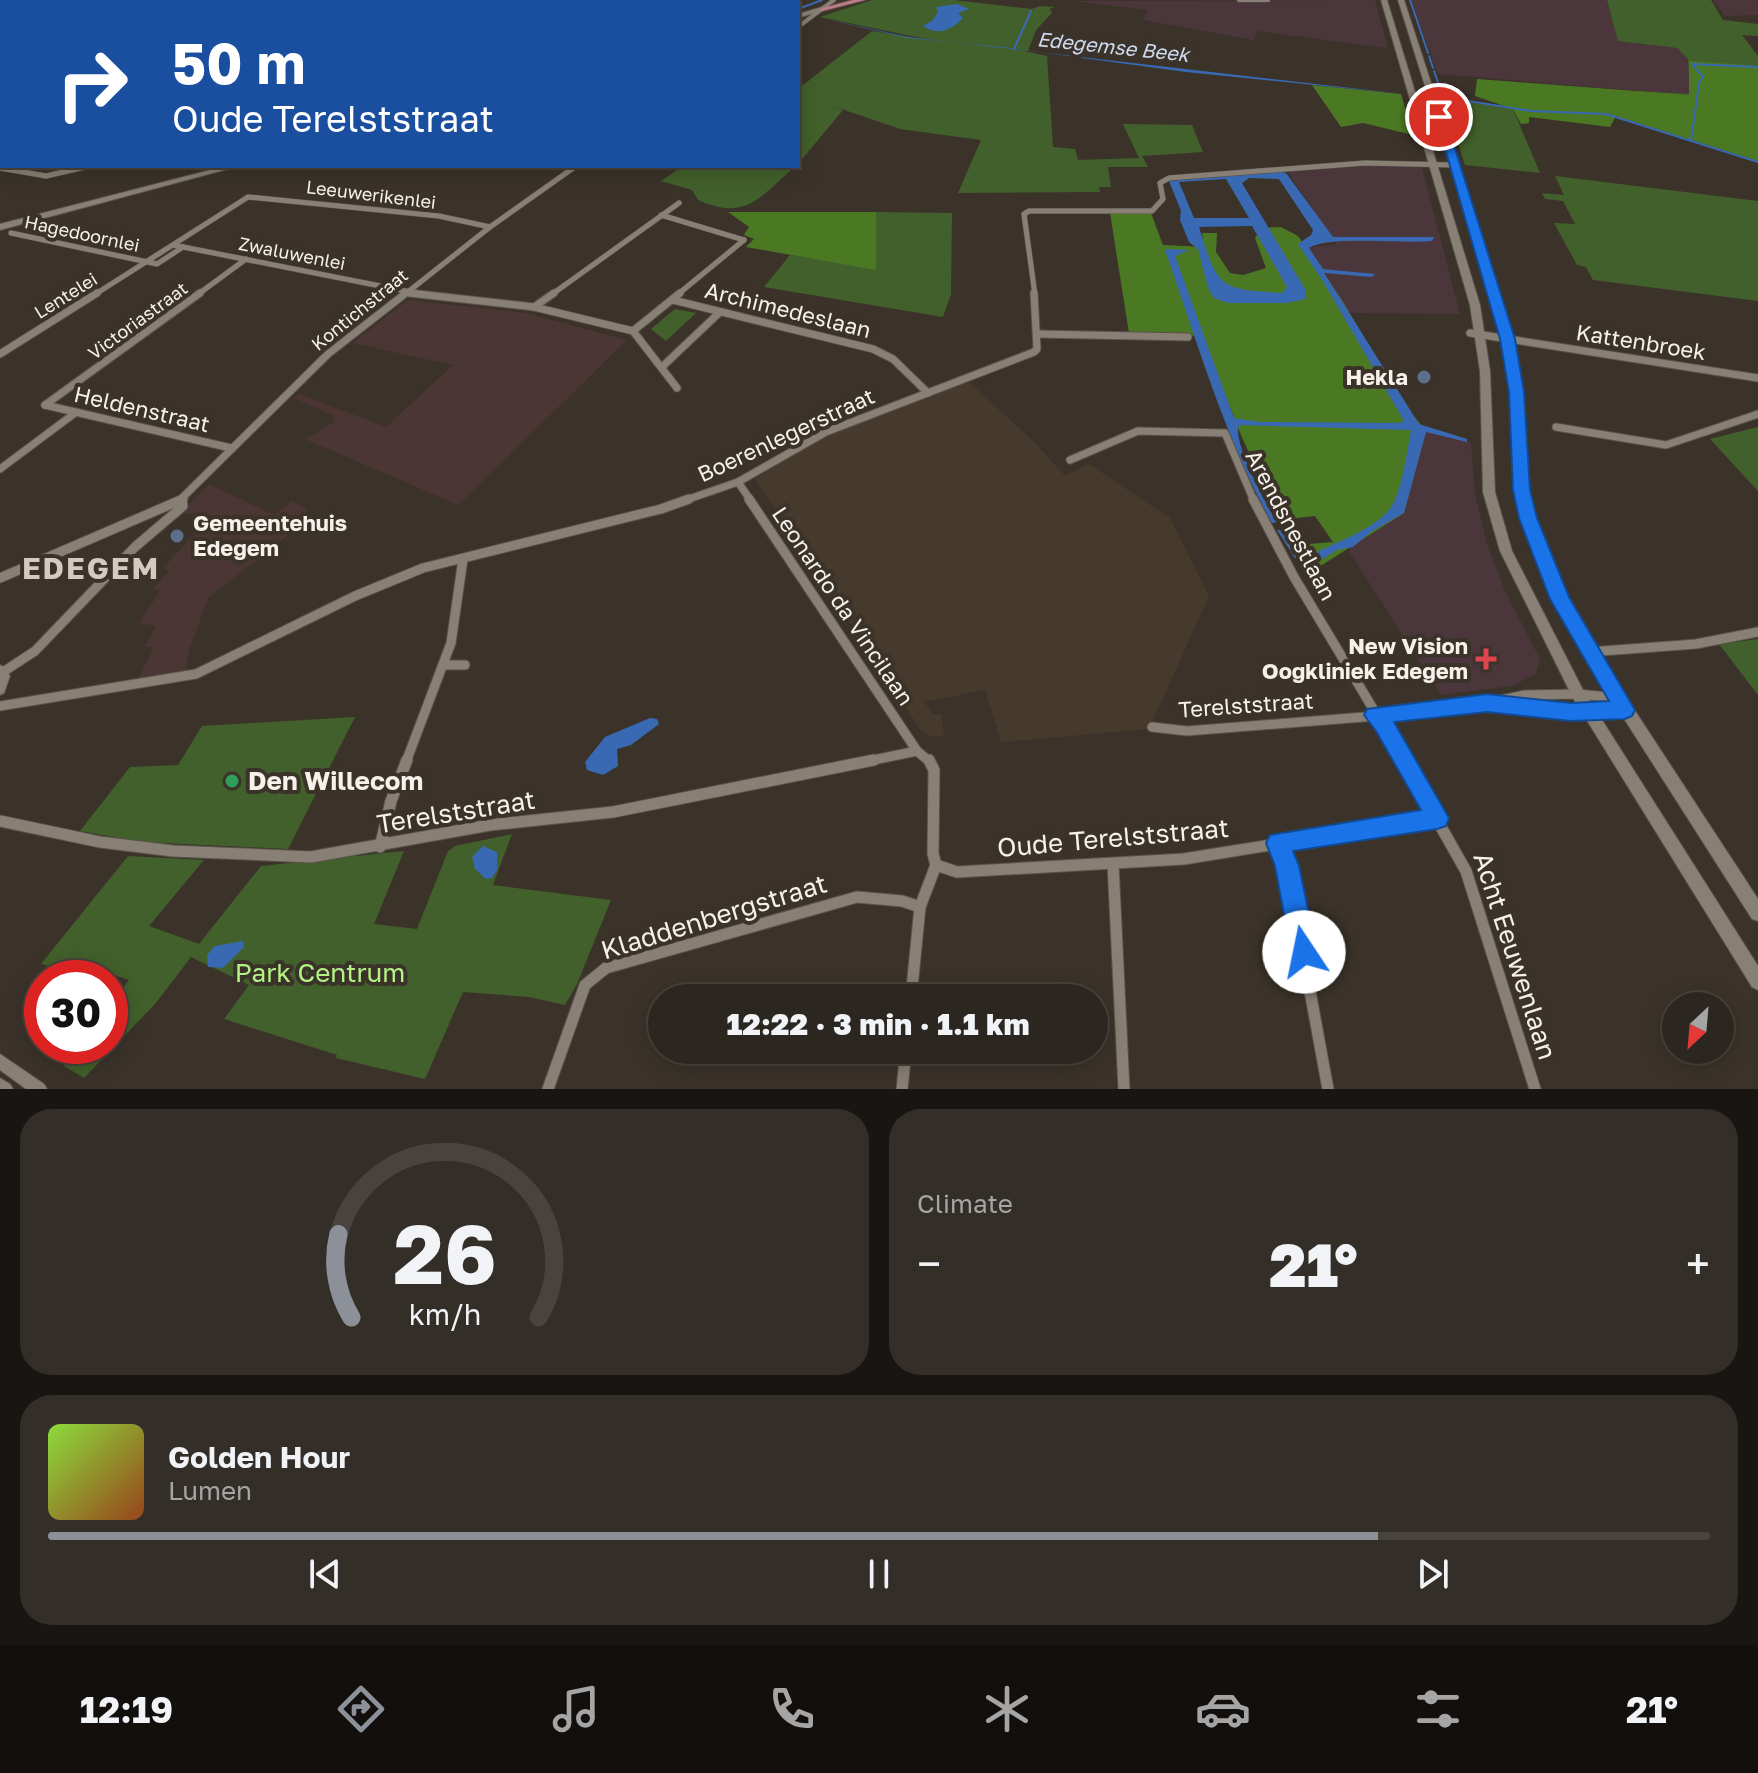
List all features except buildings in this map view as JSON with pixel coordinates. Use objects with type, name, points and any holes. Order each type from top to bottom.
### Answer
[{"type":"highway","points":[[819,12],[844,0]]},
{"type":"highway","points":[[819,12],[832,3],[862,0]]},
{"type":"main road","points":[[1384,0],[1475,305],[1475,333],[1488,413],[1489,492],[1506,551],[1578,694],[1758,981]]},
{"type":"main road","points":[[1401,0],[1513,339],[1521,490],[1528,518],[1560,599],[1589,652],[1758,913]]},
{"type":"main road","points":[[800,16],[819,12]]},
{"type":"main road","points":[[0,227],[227,168]]},
{"type":"street","points":[[1239,0],[1268,0]]},
{"type":"street","points":[[800,26],[819,12]]},
{"type":"street","points":[[800,16],[810,19]]},
{"type":"street","points":[[1188,337],[1038,334],[1032,261],[1024,214],[1029,211],[1152,211],[1163,199],[1160,183],[1169,178],[1365,163],[1433,162],[1455,165]]},
{"type":"street","points":[[0,168],[46,176],[80,168]]},
{"type":"street","name":"Kontichstraat","points":[[2,671],[35,651],[135,547],[183,506],[182,500],[231,448],[328,354],[490,227],[573,168]]},
{"type":"street","name":"Leeuwerikenlei","points":[[248,197],[255,195],[439,216],[490,227]]},
{"type":"street","name":"Lentelei","points":[[0,354],[248,197]]},
{"type":"street","points":[[534,307],[679,203]]},
{"type":"street","points":[[661,215],[744,240],[633,331],[677,388]]},
{"type":"street","name":"Hagedoornlei","points":[[11,233],[147,262]]},
{"type":"street","name":"Zwaluwenlei","points":[[173,245],[406,292],[534,307],[633,331]]},
{"type":"street","name":"Lentelei","points":[[147,262],[157,264],[184,247]]},
{"type":"street","name":"Victoriastraat","points":[[45,405],[246,259]]},
{"type":"street","name":"Archimedeslaan","points":[[673,300],[873,349],[893,359],[928,393]]},
{"type":"street","points":[[663,366],[720,312]]},
{"type":"street","name":"Kattenbroek","points":[[1475,333],[1758,378]]},
{"type":"street","name":"Boerenlegerstraat","points":[[0,706],[196,674],[423,568],[661,509],[738,482],[814,438],[1034,352],[1038,334]]},
{"type":"street","name":"Heldenstraat","points":[[45,405],[231,448]]},
{"type":"street","points":[[0,469],[75,413]]},
{"type":"street","points":[[1556,427],[1666,445],[1758,414]]},
{"type":"street","name":"Arendsnestlaan","points":[[1070,460],[1138,431],[1225,433],[1241,478],[1375,715]]},
{"type":"street","name":"Leonardo da Vincilaan","points":[[738,482],[917,751],[928,757],[934,770],[933,854],[936,865]]},
{"type":"street","points":[[0,578],[182,500]]},
{"type":"street","points":[[380,847],[391,801],[451,643],[463,559]]},
{"type":"street","points":[[1589,652],[1696,644],[1758,632]]},
{"type":"street","points":[[444,665],[465,665]]},
{"type":"street","points":[[0,690],[2,671]]},
{"type":"street","name":"Terelststraat","points":[[1152,727],[1187,731],[1375,715],[1487,703],[1525,695],[1578,694],[1621,704]]},
{"type":"street","name":"Terelststraat","points":[[1487,703],[1537,711],[1589,712],[1621,704]]},
{"type":"street","name":"Acht Eeuwenlaan","points":[[1375,715],[1384,725],[1458,852],[1473,889],[1535,1089]]},
{"type":"street","name":"Terelststraat","points":[[0,821],[100,842],[173,851],[291,858],[380,847],[490,825],[613,812],[917,751]]},
{"type":"street","name":"Oude Terelststraat","points":[[936,865],[957,872],[1184,859],[1437,818]]},
{"type":"street","points":[[1278,843],[1287,866],[1328,1089]]},
{"type":"street","points":[[1113,864],[1124,1089]]},
{"type":"street","points":[[912,984],[920,907],[936,865]]},
{"type":"street","name":"Kladdenbergstraat","points":[[548,1089],[585,985],[606,968],[857,897],[902,901],[920,907]]},
{"type":"street","points":[[0,1061],[39,1089]]},
{"type":"street","points":[[902,1089],[905,1064]]},
{"type":"shaded area","points":[[1375,0],[1388,48],[1257,31],[1254,40],[1143,20],[1148,10],[1073,1]]},
{"type":"shaded area","points":[[1410,0],[1607,0],[1618,41],[1677,48],[1688,59],[1690,95],[1438,74]]},
{"type":"shaded area","points":[[1713,0],[1758,0],[1758,15],[1725,16]]},
{"type":"shaded area","points":[[1421,164],[1460,314],[1349,313],[1307,248],[1336,244],[1287,170]]},
{"type":"shaded area","points":[[408,300],[526,313],[627,340],[458,505],[305,439],[333,423],[334,416],[294,398],[299,394],[386,427],[453,365],[352,343]]},
{"type":"shaded area","points":[[969,382],[1034,442],[1065,476],[1089,464],[1170,518],[1209,596],[1149,729],[1001,742],[985,690],[924,702],[933,714],[941,715],[944,736],[922,732],[755,479],[816,440],[912,401]]},
{"type":"shaded area","points":[[1426,431],[1471,442],[1475,494],[1487,544],[1505,591],[1540,659],[1536,674],[1512,686],[1441,695],[1348,550],[1404,513]]},
{"type":"shaded area","points":[[209,484],[274,515],[292,501],[308,509],[286,526],[295,530],[208,598],[185,671],[138,680],[154,647],[145,647],[156,626],[139,623],[160,591],[153,589],[170,570],[163,568],[211,516],[181,513]]},
{"type":"green space","points":[[872,0],[954,0],[1032,9],[1055,7],[1050,9],[1052,13],[1036,30],[1028,51],[1015,49],[1047,56],[1053,147],[1075,149],[1078,160],[1139,158],[1123,124],[1192,125],[1203,152],[1142,156],[1148,167],[1108,167],[1111,187],[1099,187],[1100,192],[958,193],[981,140],[900,129],[827,104],[843,110],[800,162],[800,87],[872,31],[935,41],[820,17]]},
{"type":"green space","points":[[1607,0],[1711,0],[1723,20],[1758,24],[1758,36],[1742,35],[1758,56],[1758,161],[1606,113],[1636,91],[1690,94],[1688,59],[1677,48],[1618,41]]},
{"type":"green space","points":[[1689,61],[1758,66],[1758,161],[1616,116],[1610,127],[1529,117],[1529,123],[1521,124],[1513,109],[1475,96],[1477,79],[1689,95]]},
{"type":"green space","points":[[1312,85],[1401,94],[1413,135],[1363,123],[1341,127]]},
{"type":"green space","points":[[1443,98],[1513,109],[1540,173],[1465,165]]},
{"type":"green space","points":[[680,168],[794,168],[762,196],[741,207],[715,206],[698,200],[692,190],[661,181]]},
{"type":"green space","points":[[1555,176],[1758,201],[1758,301],[1593,280],[1586,267],[1577,265],[1554,223],[1575,224],[1563,201],[1545,199],[1542,193],[1564,195]]},
{"type":"green space","points":[[728,212],[876,212],[876,270],[746,247],[754,239],[744,235],[749,227]]},
{"type":"green space","points":[[876,212],[952,213],[951,294],[943,317],[764,287],[790,255],[876,269]]},
{"type":"green space","points":[[1110,213],[1151,213],[1163,245],[1204,247],[1202,233],[1217,233],[1216,252],[1230,273],[1243,275],[1266,268],[1255,238],[1261,228],[1281,227],[1298,236],[1340,297],[1404,404],[1426,431],[1404,513],[1311,572],[1297,545],[1333,542],[1315,516],[1279,520],[1202,336],[1129,333]]},
{"type":"green space","points":[[675,309],[696,313],[666,341],[651,329]]},
{"type":"green space","points":[[1758,427],[1758,491],[1710,439]]},
{"type":"green space","points":[[1758,639],[1758,695],[1719,644]]},
{"type":"green space","points":[[355,717],[288,849],[142,842],[80,831],[130,767],[178,765],[202,726]]},
{"type":"green space","name":"Park Centrum","points":[[512,834],[493,885],[611,900],[577,984],[565,1005],[529,997],[463,992],[425,1079],[336,1058],[337,1055],[224,1019],[249,985],[191,957],[155,1004],[128,1032],[128,960],[44,960],[128,856],[204,860],[149,926],[199,944],[261,866],[404,851],[374,924],[417,929],[448,851],[455,846]]},
{"type":"green space","name":"Park Centrum","points":[[66,1064],[97,1064],[84,1078],[64,1066]]},
{"type":"water","points":[[957,4],[969,9],[958,13],[963,18],[954,25],[940,31],[923,26],[932,21],[938,12],[936,7]]},
{"type":"water","points":[[821,18],[908,37],[960,43],[908,38]]},
{"type":"water","points":[[1042,52],[1403,94],[1186,72]]},
{"type":"water","points":[[1279,171],[1286,173],[1333,237],[1434,237],[1432,241],[1419,242],[1332,242],[1309,248],[1323,269],[1375,274],[1372,277],[1324,273],[1419,424],[1467,439],[1467,442],[1426,432],[1404,513],[1372,531],[1353,547],[1337,550],[1316,563],[1307,563],[1295,558],[1277,530],[1283,530],[1296,555],[1306,558],[1381,518],[1394,503],[1411,430],[1239,425],[1240,445],[1277,522],[1272,523],[1226,425],[1166,253],[1166,249],[1189,250],[1175,256],[1234,418],[1259,422],[1400,423],[1404,421],[1298,244],[1313,230],[1279,179],[1249,178],[1242,183],[1305,289],[1306,299],[1286,303],[1228,303],[1214,298],[1208,288],[1198,249],[1189,242],[1169,181]],"holes":[[[1226,179],[1249,218],[1194,218],[1179,182]],[[1252,226],[1287,287],[1282,293],[1245,290],[1224,282],[1211,263],[1199,227]]]},
{"type":"water","points":[[650,718],[657,719],[659,724],[631,745],[617,749],[618,766],[603,775],[587,770],[585,762],[605,737]]},
{"type":"water","points":[[483,846],[497,852],[497,870],[492,878],[486,879],[475,869],[472,857]]},
{"type":"water","points":[[243,941],[244,947],[223,968],[208,967],[207,955],[215,946]]},
{"type":"waterway","points":[[800,8],[822,0]]},
{"type":"waterway","points":[[1410,0],[1428,53]]},
{"type":"waterway","points":[[1014,49],[1031,11]]},
{"type":"waterway","points":[[1429,56],[1433,68]]},
{"type":"waterway","points":[[1691,141],[1699,83],[1703,77],[1692,64],[1758,67]]},
{"type":"waterway","name":"Edegemse Beek","points":[[1434,71],[1443,97],[1531,111],[1606,114],[1691,141]]},
{"type":"waterway","name":"Edegemse Beek","points":[[1691,141],[1758,162]]},
{"type":"place","name":"Hekla","points":[[1424,377]]},
{"type":"place","name":"Gemeentehuis Edegem","points":[[177,536]]},
{"type":"place","name":"New Vision Oogkliniek Edegem","points":[[1486,659]]},
{"type":"place","name":"Den Willecom","points":[[232,781]]},
{"type":"district","name":"EDEGEM","points":[[91,569]]},
{"type":"route","points":[[1304,952],[1287,866],[1278,843],[1395,822],[1437,818],[1384,725],[1375,715],[1487,703],[1537,711],[1625,710],[1560,599],[1528,518],[1521,490],[1516,392],[1508,339],[1439,117]]}]
